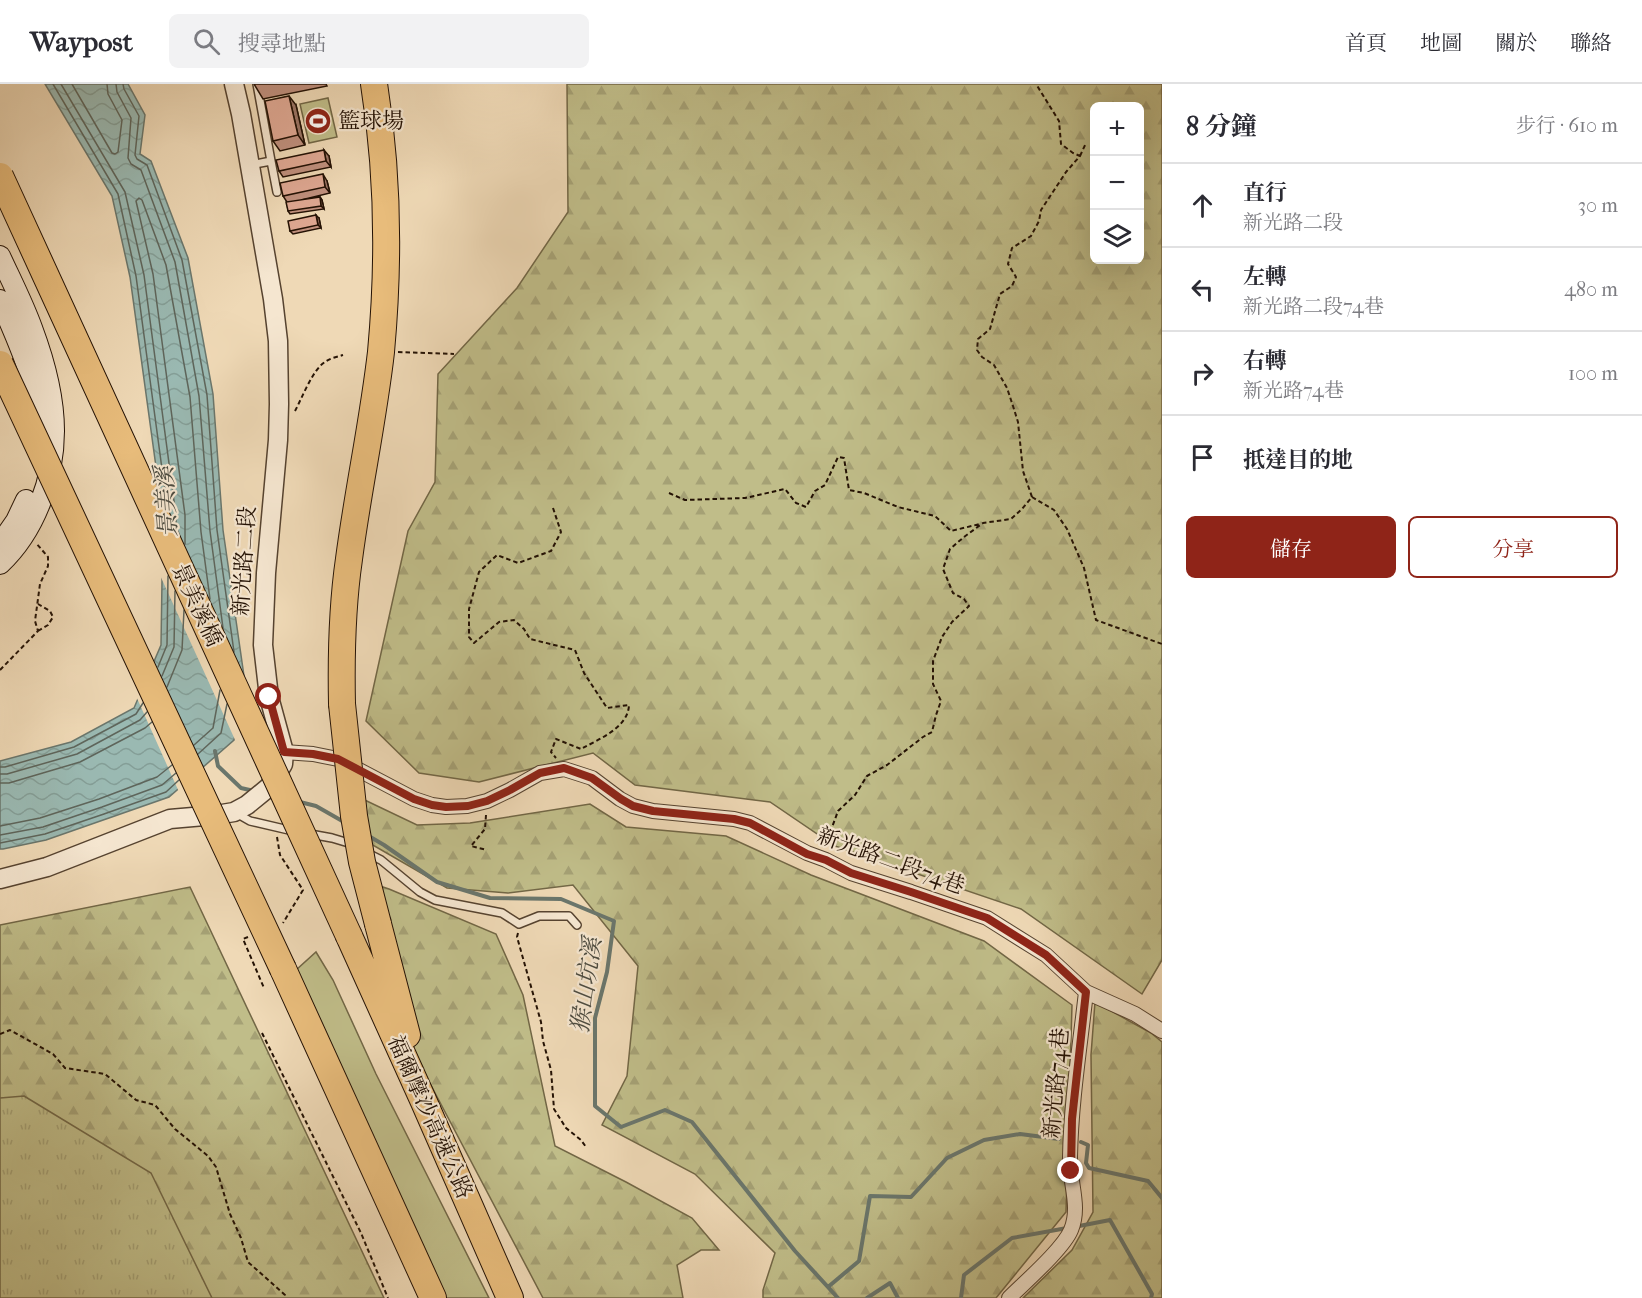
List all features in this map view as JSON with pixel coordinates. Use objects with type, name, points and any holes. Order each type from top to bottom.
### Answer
[{"type":"highway","points":[[374,84],[386,218],[384,295],[376,390],[348,562],[342,648],[342,704],[362,862],[424,1102]]},
{"type":"highway","name":"景美溪橋","points":[[0,176],[349,936]]},
{"type":"highway","points":[[0,364],[283,969],[433,1298]]},
{"type":"highway","name":"福爾摩沙高速公路","points":[[349,936],[510,1298]]},
{"type":"main road","points":[[0,256],[5,303],[33,384],[39,417],[40,459],[26,502],[0,544]]},
{"type":"main road","points":[[0,564],[10,555],[26,533],[39,505],[49,472],[54,431],[49,384],[33,329],[5,303]]},
{"type":"street","name":"新光路二段","points":[[234,84],[273,299],[278,341],[278,428],[264,602],[263,645],[269,697],[284,758]]},
{"type":"street","points":[[0,879],[47,867],[170,819],[216,815],[240,808],[269,787],[284,758],[313,754],[338,759],[414,799],[446,807],[468,806],[487,801],[540,773],[564,768]]},
{"type":"street","name":"新光路二段74巷","points":[[564,768],[592,778],[633,806],[653,811],[734,819],[750,823],[807,854],[826,860],[851,873],[987,918],[1046,955],[1086,992],[1135,1014],[1162,1031]]},
{"type":"street","name":"新光路74巷","points":[[1009,1298],[1059,1247],[1072,1227],[1076,1210],[1070,1159],[1074,1096],[1086,992]]},
{"type":"lane","points":[[257,84],[277,192]]},
{"type":"lane","points":[[250,165],[271,161]]},
{"type":"lane","points":[[240,808],[250,821],[350,843],[381,860],[420,892],[435,900],[502,913],[519,924],[539,916],[569,916],[577,924]]},
{"type":"path","points":[[1036,84],[1059,121],[1060,144],[1080,156]]},
{"type":"path","points":[[1086,143],[1080,156],[1066,172],[1041,210],[1039,221],[1031,236],[1012,248],[1008,264],[1016,277],[1012,286],[1000,294],[990,329],[978,339],[977,350],[982,357],[994,365],[1007,388],[1018,422],[1023,471],[1032,496],[1054,510],[1067,529],[1084,568],[1096,620],[1162,644]]},
{"type":"path","points":[[398,352],[454,354]]},
{"type":"path","points":[[293,414],[316,369],[323,362],[343,355]]},
{"type":"path","points":[[669,493],[686,500],[745,498],[785,489],[796,503],[806,507],[814,491],[825,485],[838,458],[843,458],[849,490],[864,493],[898,507],[935,516],[951,531],[1011,519],[1032,496]]},
{"type":"path","points":[[553,508],[561,532],[550,551],[518,563],[497,555],[479,572],[469,609],[469,637],[474,643],[499,622],[514,620],[524,629],[530,639],[575,650],[584,673],[607,708],[629,705],[629,712],[624,722],[581,749],[556,739],[551,752],[564,768]]},
{"type":"path","points":[[826,860],[839,836],[831,830],[838,811],[855,795],[867,776],[887,765],[922,737],[932,732],[941,701],[933,684],[933,661],[942,637],[952,622],[969,606],[964,598],[953,593],[943,569],[950,549],[983,523]]},
{"type":"path","points":[[26,533],[48,557],[48,566],[40,584],[34,621],[38,631]]},
{"type":"path","points":[[0,670],[38,631],[48,625],[53,617],[50,611],[37,604]]},
{"type":"path","points":[[487,801],[485,829],[471,846],[487,850]]},
{"type":"path","points":[[519,924],[517,938],[541,1022],[543,1041],[551,1070],[554,1109],[566,1128],[586,1147]]},
{"type":"path","points":[[0,1034],[10,1030],[53,1054],[65,1068],[105,1074],[136,1100],[155,1105],[175,1129],[208,1156],[216,1167],[248,1262],[286,1298]]},
{"type":"path","points":[[262,1033],[361,1233],[388,1298]]},
{"type":"green space","points":[[567,84],[1162,84],[1162,960],[1142,994],[1021,909],[835,846],[770,802],[635,785],[593,753],[479,782],[419,773],[366,721],[408,531],[435,482],[438,374],[517,288],[568,212]]},
{"type":"green space","name":"籃球場","points":[[328,98],[337,137],[309,143],[300,104]]},
{"type":"green space","points":[[350,793],[417,825],[470,823],[590,804],[626,827],[726,836],[811,875],[984,941],[1072,1005],[1066,1212],[996,1298],[763,1298],[763,1290],[775,1253],[695,1174],[602,1125],[627,1076],[638,966],[573,885],[508,893],[447,888],[352,833]]},
{"type":"green space","points":[[359,879],[389,889],[496,934],[523,995],[555,1146],[692,1218],[719,1250],[701,1250],[677,1265],[683,1298],[543,1298],[414,1053]]},
{"type":"green space","points":[[190,887],[384,1298],[67,1298],[0,1211],[0,925]]},
{"type":"green space","points":[[316,952],[333,980],[376,1074],[489,1298],[443,1298],[295,971]]},
{"type":"green space","points":[[1095,1002],[1151,1033],[1162,1042],[1162,1298],[1023,1298],[1072,1250],[1093,1212],[1091,1055]]},
{"type":"green space","points":[[24,1096],[151,1173],[212,1298],[0,1298],[0,1098]]},
{"type":"water","name":"景美溪","points":[[45,84],[128,84],[145,115],[140,154],[151,161],[188,258],[213,394],[223,530],[245,683],[234,740],[169,797],[46,840],[0,849],[0,761],[71,742],[134,708],[161,645],[163,518],[130,277],[112,196]]},
{"type":"pier","points":[[160,518],[246,693],[236,742],[159,573]]},
{"type":"pier","points":[[151,660],[203,772],[179,792],[136,696]]},
{"type":"building","points":[[289,96],[298,135],[273,141],[265,101]]},
{"type":"building","points":[[324,150],[326,161],[279,171],[276,160]]},
{"type":"building","points":[[323,174],[325,187],[283,196],[280,183]]},
{"type":"building","points":[[320,197],[321,206],[288,211],[286,202]]},
{"type":"building","points":[[316,215],[318,225],[290,231],[288,221]]},
{"type":"waterway","name":"猴山坑溪","points":[[215,751],[218,766],[241,788],[254,791]]},
{"type":"waterway","name":"猴山坑溪","points":[[300,802],[316,806],[344,822]]},
{"type":"waterway","name":"猴山坑溪","points":[[367,835],[437,882],[490,898],[561,899],[614,921],[607,972],[595,1018],[595,1106],[621,1127],[665,1110],[692,1122],[795,1251],[838,1298]]},
{"type":"waterway","points":[[828,1287],[859,1261],[870,1196],[911,1197],[947,1158],[984,1140],[1020,1134],[1059,1139]]},
{"type":"waterway","points":[[1081,1142],[1088,1145],[1086,1163],[1089,1168],[1148,1181],[1162,1198]]},
{"type":"waterway","name":"猴山坑溪","points":[[1074,1227],[1110,1220],[1152,1294],[1151,1298]]},
{"type":"waterway","name":"猴山坑溪","points":[[961,1298],[964,1275],[1012,1238],[1067,1228]]},
{"type":"waterway","name":"猴山坑溪","points":[[867,1298],[890,1283],[898,1298]]},
{"type":"place","name":"籃球場","points":[[318,121]]},
{"type":"route","points":[[269,697],[284,752],[338,759],[414,799],[432,805],[468,806],[487,801],[540,773],[564,768],[592,778],[633,806],[653,811],[734,819],[750,823],[807,854],[826,860],[851,873],[987,918],[1046,955],[1086,992],[1072,1119],[1071,1171]]}]
